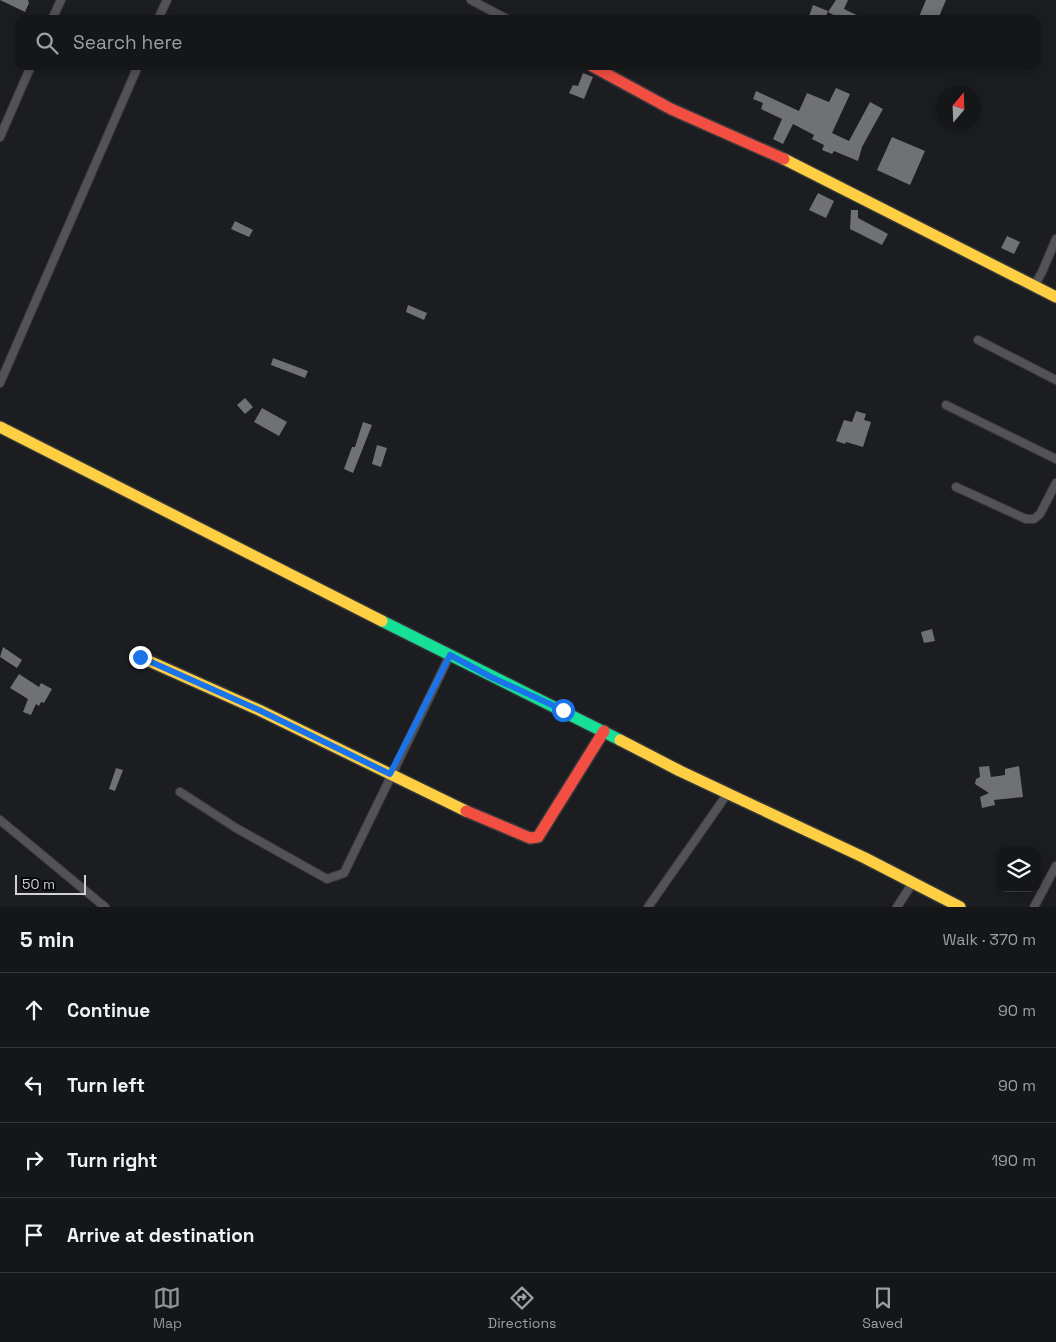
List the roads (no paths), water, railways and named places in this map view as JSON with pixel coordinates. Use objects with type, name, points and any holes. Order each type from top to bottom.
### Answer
[{"type":"street","points":[[54,15],[60,0]]},
{"type":"street","points":[[160,15],[167,0]]},
{"type":"street","points":[[471,0],[499,15]]},
{"type":"street","points":[[0,137],[29,70]]},
{"type":"street","points":[[0,383],[136,70]]},
{"type":"street","points":[[599,70],[671,109],[794,164],[1056,297]]},
{"type":"street","points":[[1034,286],[1056,239]]},
{"type":"street","points":[[978,340],[1056,380]]},
{"type":"street","points":[[946,405],[1056,459]]},
{"type":"street","points":[[0,427],[680,771],[865,858],[912,884],[960,907]]},
{"type":"street","points":[[956,487],[1026,519],[1034,519],[1040,514],[1056,483]]},
{"type":"street","points":[[180,792],[236,828],[327,879],[344,873],[390,774],[450,655]]},
{"type":"street","points":[[140,657],[259,710],[516,834],[530,838],[538,836],[604,731]]},
{"type":"street","points":[[650,907],[728,792]]},
{"type":"street","points":[[0,820],[105,907]]},
{"type":"street","points":[[1034,907],[1056,866]]},
{"type":"street","points":[[897,907],[912,884]]}]
